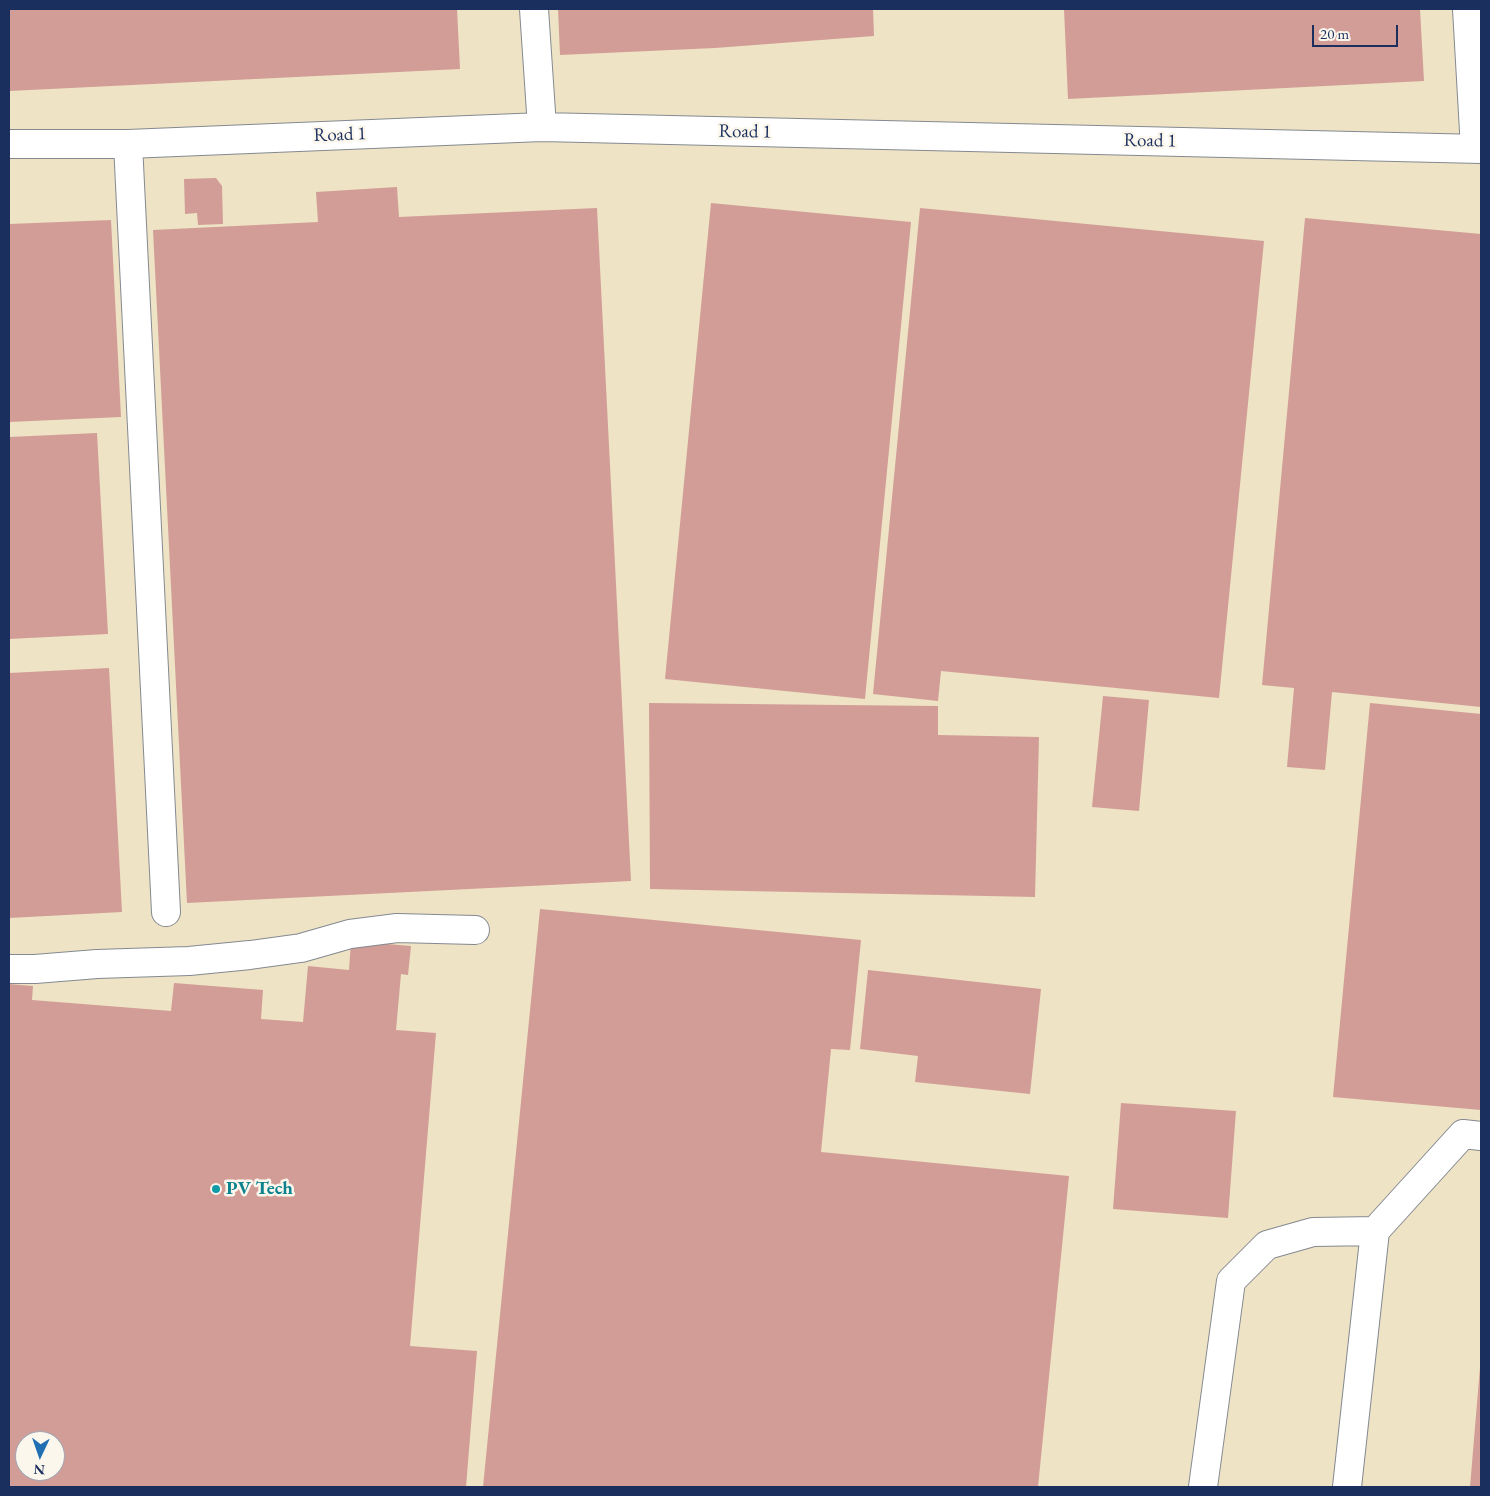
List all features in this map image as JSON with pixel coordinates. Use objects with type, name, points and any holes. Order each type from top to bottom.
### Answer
[{"type":"street","points":[[534,9],[542,127]]},
{"type":"street","points":[[1468,9],[1478,149]]},
{"type":"street","name":"Road 1","points":[[9,144],[128,144],[542,127],[1478,149]]},
{"type":"street","points":[[128,144],[166,912]]},
{"type":"street","points":[[9,969],[189,961],[250,955],[301,948],[350,934],[397,928],[475,930]]},
{"type":"street","points":[[1347,1487],[1375,1231],[1463,1134],[1481,1136]]},
{"type":"street","points":[[1202,1487],[1231,1281],[1267,1245],[1313,1232],[1375,1231]]},
{"type":"building","points":[[9,9],[457,9],[460,69],[9,91]]},
{"type":"building","points":[[558,9],[873,9],[874,36],[715,48],[560,55]]},
{"type":"building","points":[[1064,9],[1420,9],[1424,81],[1068,99]]},
{"type":"building","points":[[216,178],[222,186],[223,224],[198,225],[197,213],[185,214],[184,179]]},
{"type":"building","points":[[397,187],[399,217],[597,208],[631,881],[187,903],[153,230],[318,222],[316,192]]},
{"type":"building","points":[[711,203],[911,222],[865,699],[665,679]]},
{"type":"building","points":[[920,208],[1264,241],[1219,698],[941,671],[938,701],[873,694]]},
{"type":"building","points":[[1305,218],[1481,234],[1481,707],[1332,692],[1325,770],[1287,767],[1294,688],[1262,685]]},
{"type":"building","points":[[111,220],[121,417],[9,422],[9,224]]},
{"type":"building","points":[[97,433],[108,634],[9,639],[9,437]]},
{"type":"building","points":[[109,668],[122,912],[9,918],[9,673]]},
{"type":"building","points":[[1103,696],[1149,700],[1139,811],[1092,807]]},
{"type":"building","points":[[649,703],[938,706],[938,735],[1039,737],[1035,897],[650,889]]},
{"type":"building","points":[[1370,703],[1481,714],[1481,1110],[1333,1097]]},
{"type":"building","points":[[540,909],[861,940],[850,1050],[831,1049],[821,1152],[1069,1176],[1038,1487],[483,1487]]},
{"type":"building","name":"PV Tech","points":[[351,941],[411,946],[408,975],[401,974],[396,1030],[436,1033],[410,1346],[477,1351],[466,1487],[9,1487],[9,984],[33,986],[32,1000],[171,1011],[174,983],[263,990],[261,1019],[303,1022],[308,966],[349,970]]},
{"type":"building","points":[[868,970],[1041,989],[1030,1094],[915,1082],[918,1056],[860,1049]]},
{"type":"building","points":[[1121,1103],[1236,1111],[1228,1218],[1113,1209]]},
{"type":"building","points":[[1480,1367],[1481,1487],[1470,1487]]},
{"type":"place","name":"PV Tech","points":[[216,1189]]}]
